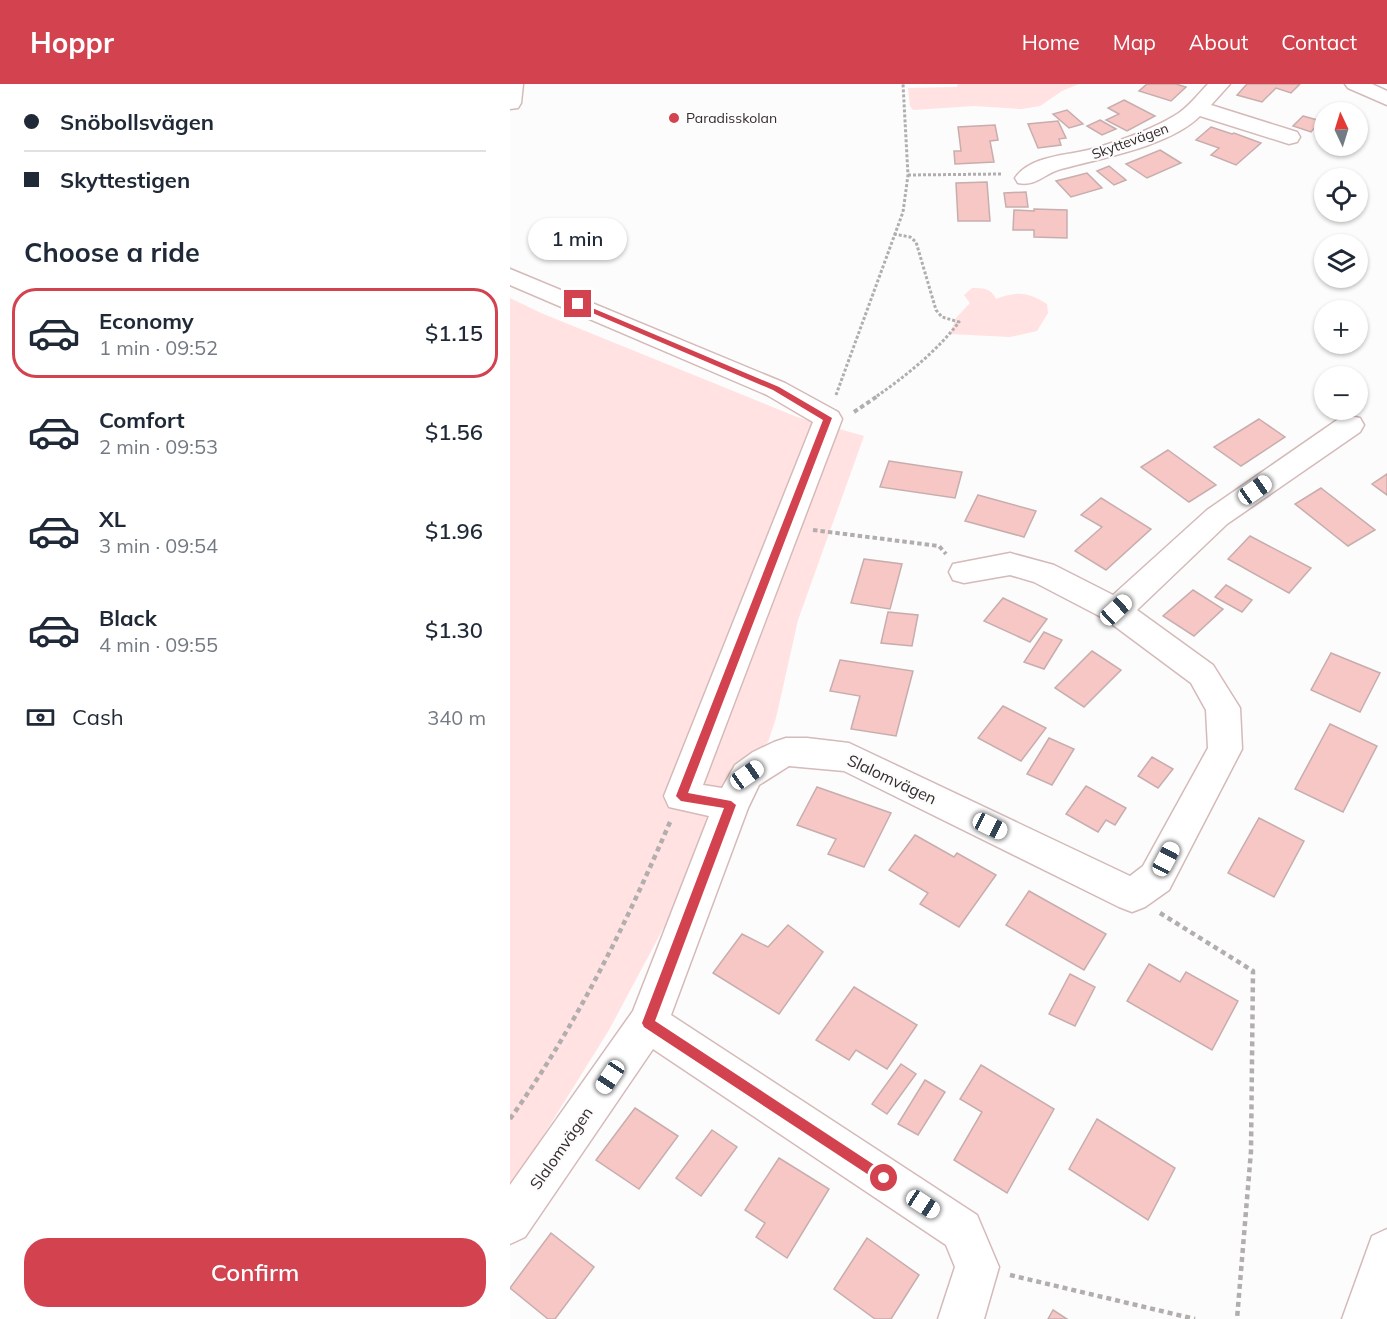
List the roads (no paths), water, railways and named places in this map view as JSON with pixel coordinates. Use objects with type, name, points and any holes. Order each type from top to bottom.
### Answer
[{"type":"street","points":[[510,103],[513,84]]},
{"type":"street","name":"Skyttevägen","points":[[1026,178],[1051,164],[1096,155],[1142,139],[1184,120],[1220,84]]},
{"type":"street","points":[[1363,85],[1387,99]]},
{"type":"street","points":[[1197,108],[1289,137]]},
{"type":"street","points":[[510,276],[744,374],[828,418],[681,796],[731,805]]},
{"type":"street","points":[[964,572],[1010,564],[1042,573],[1116,610],[1217,517],[1350,424]]},
{"type":"street","name":"Slalomvägen","points":[[510,1222],[648,1023],[731,805],[747,775],[765,762],[786,752],[849,757],[1132,895],[1156,878],[1225,750],[1223,708],[1202,674],[1116,610]]},
{"type":"street","points":[[648,1023],[962,1230],[977,1267],[961,1319]]},
{"type":"street","points":[[1365,1319],[1387,1251]]},
{"type":"place","name":"Paradisskolan","points":[[674,118]]}]
